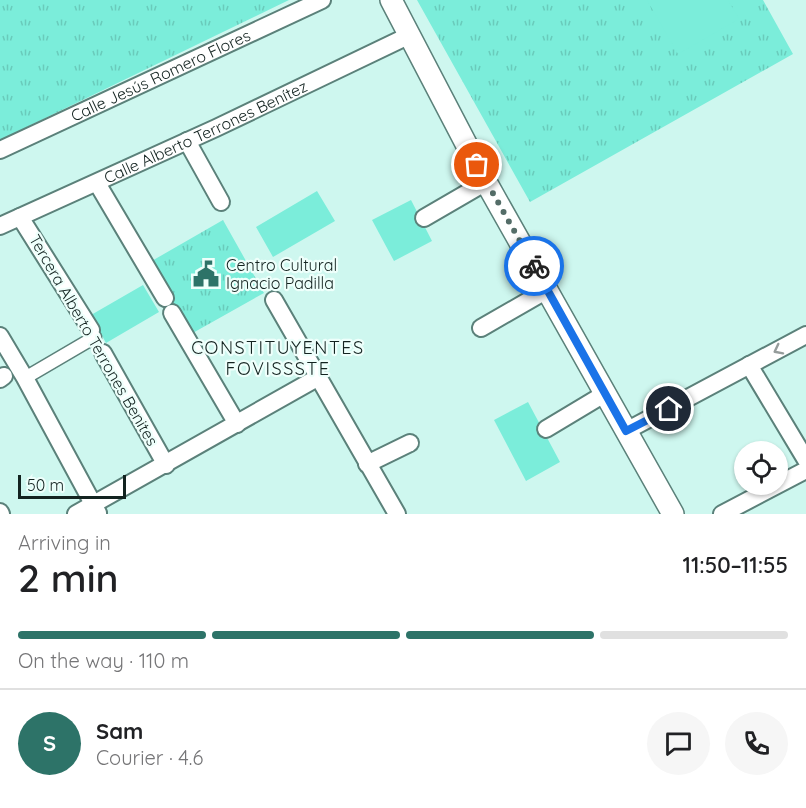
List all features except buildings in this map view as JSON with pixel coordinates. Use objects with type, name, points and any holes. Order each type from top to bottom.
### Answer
[{"type":"street","name":"Calle Jesús Romero Flores","points":[[0,150],[322,0]]},
{"type":"street","points":[[391,0],[486,182],[673,514]]},
{"type":"street","name":"Calle Alberto Terrones Benítez","points":[[0,226],[97,183],[410,35]]},
{"type":"street","points":[[187,141],[221,202]]},
{"type":"street","points":[[424,218],[486,182]]},
{"type":"street","points":[[97,183],[237,424]]},
{"type":"street","name":"Tercera Alberto Terrones Benites","points":[[21,217],[93,334],[166,465]]},
{"type":"street","points":[[481,328],[547,290]]},
{"type":"street","points":[[274,300],[397,514]]},
{"type":"street","points":[[12,375],[93,334]]},
{"type":"street","points":[[626,431],[806,335]]},
{"type":"street","points":[[0,336],[12,375],[96,509]]},
{"type":"street","points":[[749,365],[806,460]]},
{"type":"street","points":[[76,514],[96,509],[166,465],[317,378]]},
{"type":"street","points":[[546,429],[606,393]]},
{"type":"street","points":[[367,464],[410,443]]},
{"type":"street","points":[[722,514],[806,470]]},
{"type":"green space","points":[[0,0],[289,0],[0,140]]},
{"type":"green space","points":[[417,0],[763,0],[793,54],[530,202]]},
{"type":"green space","points":[[647,0],[728,0],[739,19],[678,54]]},
{"type":"green space","points":[[317,191],[335,221],[273,257],[256,227]]},
{"type":"green space","points":[[411,200],[432,241],[394,261],[372,220]]},
{"type":"green space","points":[[223,220],[264,293],[191,334],[150,262]]},
{"type":"green space","points":[[143,285],[159,312],[106,343],[91,315]]},
{"type":"green space","points":[[528,402],[560,462],[526,481],[494,420]]},
{"type":"way so far","points":[[477,165],[534,266]]},
{"type":"place","name":"Centro Cultural Ignacio Padilla","points":[[206,274]]},
{"type":"district","name":"CONSTITUYENTES FOVISSSTE","points":[[278,358]]},
{"type":"route","points":[[534,266],[626,431],[669,409]]}]
